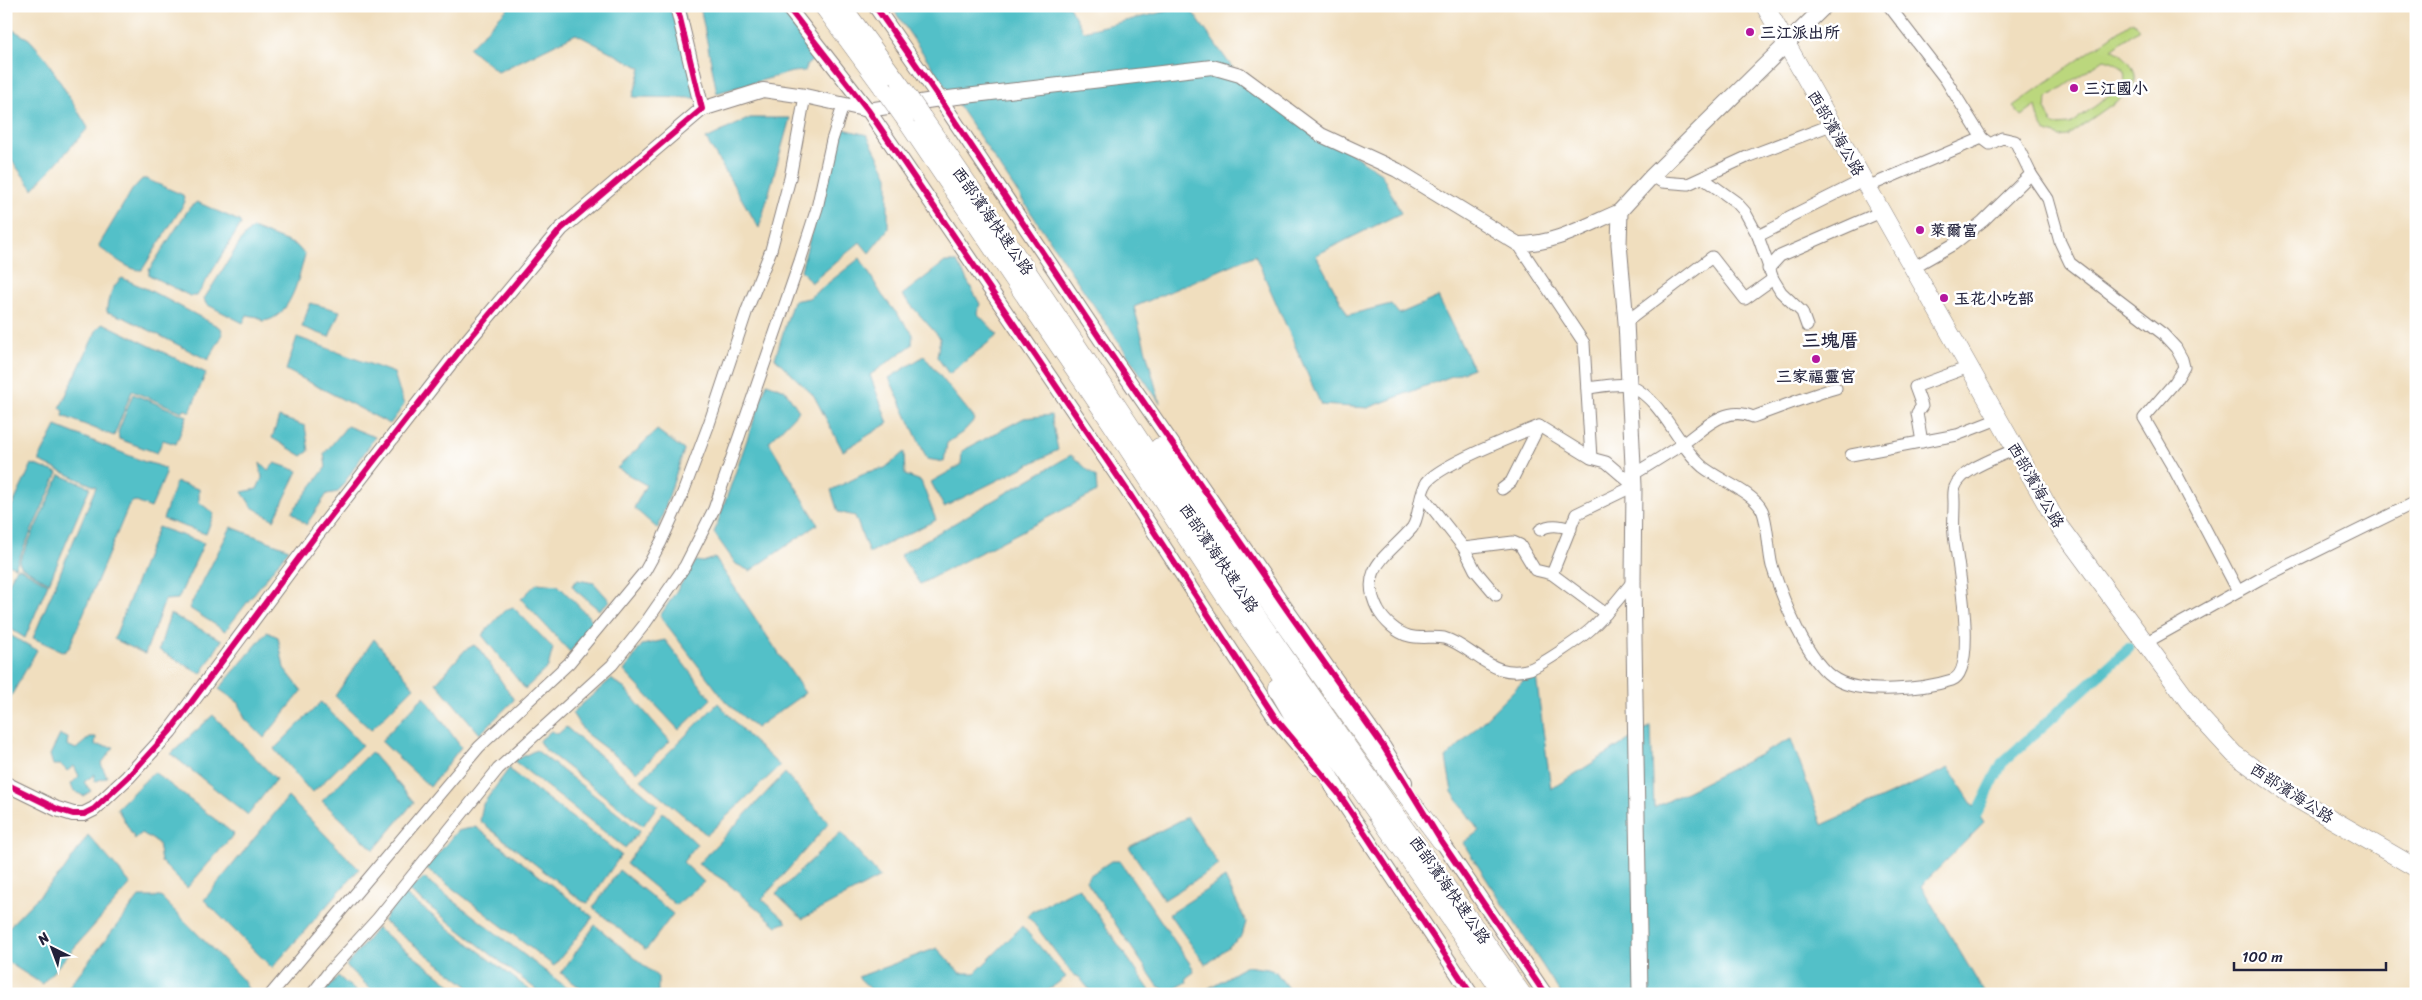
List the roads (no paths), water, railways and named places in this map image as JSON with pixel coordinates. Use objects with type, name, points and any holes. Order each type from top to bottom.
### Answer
[{"type":"main road","points":[[823,6],[883,88],[913,118]]},
{"type":"main road","points":[[842,6],[901,86],[913,118]]},
{"type":"main road","name":"西部濱海公路","points":[[1765,6],[2059,526],[2200,718],[2234,754],[2292,796],[2416,868]]},
{"type":"main road","points":[[1640,994],[1633,581],[1634,480],[1626,322],[1619,244],[1620,212],[1652,176],[1825,6]]},
{"type":"main road","name":"西部濱海快速公路","points":[[913,118],[1030,288],[1226,598],[1503,994]]},
{"type":"main road","points":[[1030,288],[1081,339],[1330,690],[1441,841]]},
{"type":"main road","points":[[1030,288],[1108,436],[1280,693],[1339,794]]},
{"type":"main road","name":"西部濱海快速公路","points":[[1030,288],[1079,351],[1124,414],[1238,589],[1522,994]]},
{"type":"street","points":[[677,6],[702,109]]},
{"type":"street","points":[[787,6],[808,36],[868,110],[1127,490],[1276,719],[1339,794],[1471,994]]},
{"type":"street","points":[[875,6],[940,99],[1107,349],[1383,746],[1441,841],[1544,994]]},
{"type":"street","points":[[1889,6],[1946,80],[1982,138],[1990,144],[2002,138],[2015,141],[2031,174],[2048,199],[2060,242],[2070,263],[2163,334],[2182,359],[2184,367],[2175,382],[2144,418],[2175,471],[2238,591]]},
{"type":"street","points":[[6,784],[57,809],[73,814],[84,814],[94,809],[128,777],[170,731],[313,539],[465,344],[561,229],[702,109],[763,90],[809,97],[868,110],[940,99],[1212,67],[1240,75],[1321,135],[1397,170],[1499,235],[1518,244],[1533,245],[1554,239],[1620,212]]},
{"type":"street","points":[[271,994],[478,747],[568,663],[645,571],[661,542],[681,498],[709,424],[747,310],[771,250],[809,97]]},
{"type":"street","points":[[312,994],[328,973],[378,918],[498,769],[612,665],[644,625],[685,566],[714,509],[817,208],[841,105]]},
{"type":"street","points":[[1652,176],[1662,182],[1688,184],[1704,179],[1749,156],[1831,125]]},
{"type":"street","points":[[1758,236],[1782,224],[1788,217],[1865,184],[1982,138]]},
{"type":"street","points":[[1912,268],[1954,244],[1983,221],[2031,174]]},
{"type":"street","points":[[1704,179],[1736,202],[1758,236],[1773,280],[1781,292],[1802,312],[1806,326]]},
{"type":"street","points":[[1768,269],[1780,256],[1881,212]]},
{"type":"street","points":[[1518,244],[1584,343],[1591,458]]},
{"type":"street","points":[[1626,322],[1712,257],[1745,299],[1773,280]]},
{"type":"street","points":[[1922,442],[1917,414],[1922,406],[1914,387],[1969,367]]},
{"type":"street","points":[[1587,388],[1629,384],[1649,398],[1682,444],[1703,467],[1751,499],[1762,510],[1773,567],[1792,616],[1811,654],[1837,681],[1881,690],[1932,685],[1955,679],[1961,673],[1967,633],[1954,532],[1954,488],[1965,472],[2015,450]]},
{"type":"street","points":[[1552,574],[1576,514],[1634,480],[1706,424],[1720,418],[1744,413],[1753,417],[1792,404],[1799,399],[1836,388]]},
{"type":"street","points":[[1851,455],[1957,435],[1998,419]]},
{"type":"street","points":[[1539,426],[1591,458],[1606,462],[1634,480]]},
{"type":"street","points":[[1502,489],[1511,482],[1539,426]]},
{"type":"street","points":[[1539,426],[1443,470],[1428,481],[1422,495],[1414,526],[1375,567],[1370,579],[1372,599],[1382,617],[1396,630],[1409,636],[1443,638],[1461,646],[1500,669],[1516,672],[1531,668],[1540,663],[1592,629],[1633,581]]},
{"type":"street","points":[[1422,495],[1464,548],[1475,570],[1496,595]]},
{"type":"street","points":[[2145,643],[2238,591],[2416,502]]},
{"type":"street","points":[[1540,530],[1545,526],[1560,525],[1570,529]]},
{"type":"street","points":[[1464,548],[1513,542],[1520,545],[1535,570],[1552,574],[1606,614]]},
{"type":"water","points":[[510,6],[682,6],[700,98],[633,97],[641,68],[576,34],[498,72],[469,48]]},
{"type":"water","points":[[700,6],[789,6],[816,47],[814,59],[806,66],[805,71],[792,72],[717,93]]},
{"type":"water","points":[[891,6],[1069,6],[1083,31],[1188,6],[1242,81],[1381,173],[1401,213],[1316,255],[1348,315],[1391,304],[1399,314],[1438,297],[1473,368],[1368,408],[1321,405],[1255,255],[1134,307],[1160,403]]},
{"type":"water","points":[[6,26],[29,39],[45,57],[88,128],[33,189],[6,153]]},
{"type":"water","points":[[750,118],[790,118],[759,228],[706,139]]},
{"type":"water","points":[[840,128],[867,135],[888,176],[888,229],[869,253],[860,242],[811,283],[801,270]]},
{"type":"water","points":[[142,179],[183,195],[185,202],[142,270],[137,270],[115,258],[100,248],[99,245],[132,190]]},
{"type":"water","points":[[197,202],[239,221],[241,224],[197,296],[190,296],[149,275],[149,270],[190,207]]},
{"type":"water","points":[[252,228],[296,245],[305,255],[292,295],[281,313],[263,321],[258,317],[247,315],[243,323],[206,304],[204,299],[242,239]]},
{"type":"water","points":[[860,258],[882,295],[913,334],[912,345],[870,375],[888,423],[843,451],[814,396],[775,358],[793,301],[809,298]]},
{"type":"water","points":[[945,262],[957,262],[980,304],[977,313],[998,335],[949,374],[937,357],[940,338],[902,295]]},
{"type":"water","points":[[122,278],[221,328],[223,334],[208,360],[125,318],[107,312],[111,294],[116,284]]},
{"type":"water","points":[[310,303],[340,311],[329,337],[302,327]]},
{"type":"water","points":[[103,323],[206,373],[190,412],[184,409],[183,412],[132,391],[114,436],[63,416],[64,411],[60,408],[97,329]]},
{"type":"water","points":[[297,337],[394,373],[404,405],[390,424],[286,370]]},
{"type":"water","points":[[924,356],[975,419],[963,432],[947,443],[944,462],[927,459],[889,378]]},
{"type":"water","points":[[767,383],[785,390],[799,411],[769,442],[818,524],[750,571],[736,564],[714,533]]},
{"type":"water","points":[[133,394],[187,416],[176,444],[163,440],[157,453],[119,439],[118,432]]},
{"type":"water","points":[[1051,415],[1058,450],[944,507],[931,482],[961,465],[962,451],[1024,418]]},
{"type":"water","points":[[279,417],[305,426],[309,451],[302,456],[272,438]]},
{"type":"water","points":[[56,426],[145,462],[157,465],[165,469],[166,474],[151,508],[134,501],[129,505],[69,648],[64,652],[33,638],[96,487],[40,462],[40,457]]},
{"type":"water","points":[[347,426],[375,437],[338,492],[327,494],[306,525],[292,512],[326,467],[324,454]]},
{"type":"water","points":[[657,430],[684,450],[658,529],[634,508],[646,485],[617,468]]},
{"type":"water","points":[[904,452],[905,475],[921,481],[936,520],[869,553],[855,516],[838,512],[831,490],[868,472],[885,468]]},
{"type":"water","points":[[1071,455],[1096,477],[1097,492],[920,584],[900,555]]},
{"type":"water","points":[[260,463],[268,470],[275,463],[298,471],[274,520],[252,507],[242,492],[257,489],[262,478]]},
{"type":"water","points":[[32,464],[58,473],[15,567],[6,563],[6,519]]},
{"type":"water","points":[[60,475],[90,487],[49,583],[22,567],[19,562]]},
{"type":"water","points":[[176,482],[199,489],[199,502],[214,514],[206,534],[163,519]]},
{"type":"water","points":[[158,527],[204,543],[178,599],[165,600],[145,654],[114,639]]},
{"type":"water","points":[[231,527],[289,549],[225,631],[189,608]]},
{"type":"water","points":[[715,558],[805,693],[756,728],[726,702],[660,616],[696,561],[703,562]]},
{"type":"water","points":[[16,568],[20,568],[48,584],[25,638],[6,626],[6,589]]},
{"type":"water","points":[[578,580],[594,583],[610,601],[599,610],[575,590],[572,585]]},
{"type":"water","points":[[537,583],[558,585],[595,623],[570,652],[521,599]]},
{"type":"water","points":[[513,607],[553,648],[548,667],[525,689],[482,635],[505,610]]},
{"type":"water","points":[[170,614],[222,640],[201,674],[159,650]]},
{"type":"water","points":[[267,632],[278,637],[284,668],[302,691],[264,738],[245,719],[239,703],[219,689]]},
{"type":"water","points":[[6,633],[37,650],[6,705]]},
{"type":"water","points":[[374,639],[414,687],[371,730],[335,696]]},
{"type":"water","points":[[665,640],[711,699],[679,730],[624,671],[642,645]]},
{"type":"water","points":[[474,645],[481,651],[514,700],[480,734],[436,683],[465,650]]},
{"type":"water","points":[[1535,669],[1551,789],[1651,726],[1654,808],[1791,739],[1822,825],[1949,768],[1984,823],[1921,886],[1985,994],[1561,994],[1463,843],[1479,831],[1452,792],[1446,758]]},
{"type":"water","points":[[611,679],[625,689],[670,741],[637,772],[585,733],[572,713]]},
{"type":"water","points":[[424,696],[461,747],[430,787],[381,741]]},
{"type":"water","points":[[321,702],[362,745],[312,793],[274,749]]},
{"type":"water","points":[[718,703],[748,736],[780,766],[707,835],[641,780]]},
{"type":"water","points":[[213,715],[276,779],[248,815],[171,754]]},
{"type":"water","points":[[566,727],[658,805],[643,826],[543,748],[539,741],[551,731],[558,734]]},
{"type":"water","points":[[60,735],[68,738],[67,745],[76,749],[90,737],[96,737],[95,745],[114,747],[101,764],[107,777],[94,782],[95,774],[84,782],[91,791],[83,796],[73,790],[71,784],[79,776],[74,766],[67,771],[61,765],[53,765],[50,755]]},
{"type":"water","points":[[536,750],[640,831],[625,848],[514,761]]},
{"type":"water","points":[[371,752],[414,802],[374,850],[322,801]]},
{"type":"water","points":[[510,767],[511,771],[621,855],[588,903],[582,901],[480,821],[483,804]]},
{"type":"water","points":[[154,772],[234,834],[187,888],[161,862],[158,843],[142,833],[135,839],[117,808]]},
{"type":"water","points":[[785,773],[829,823],[762,899],[787,922],[777,926],[725,881],[698,864]]},
{"type":"water","points":[[288,797],[359,869],[272,968],[204,900]]},
{"type":"water","points":[[663,812],[697,844],[683,862],[704,882],[676,905],[626,864]]},
{"type":"water","points":[[1187,817],[1219,865],[1164,900],[1129,847]]},
{"type":"water","points":[[476,827],[593,917],[554,966],[426,868],[457,831]]},
{"type":"water","points":[[841,832],[880,877],[802,919],[776,894]]},
{"type":"water","points":[[88,835],[131,884],[42,984],[6,961],[6,930],[64,870]]},
{"type":"water","points":[[1111,861],[1120,861],[1193,968],[1194,972],[1186,978],[1187,982],[1169,992],[1158,986],[1086,881],[1089,876]]},
{"type":"water","points":[[619,870],[673,914],[646,950],[593,908]]},
{"type":"water","points":[[424,878],[575,994],[542,994],[408,890]]},
{"type":"water","points":[[1225,878],[1246,922],[1242,936],[1206,965],[1169,914]]},
{"type":"water","points":[[1077,888],[1080,889],[1151,992],[1150,994],[1093,994],[1079,977],[1073,975],[1028,916],[1031,912]]},
{"type":"water","points":[[403,893],[535,994],[478,994],[383,921]]},
{"type":"water","points":[[139,897],[161,897],[244,981],[251,994],[63,994]]},
{"type":"water","points":[[595,925],[658,977],[658,993],[588,994],[561,973]]},
{"type":"water","points":[[1022,926],[1066,977],[1043,994],[876,994],[858,977],[937,948],[960,973],[975,973]]},
{"type":"water","points":[[377,928],[463,994],[376,994],[346,966]]},
{"type":"water","points":[[1246,966],[1276,972],[1292,994],[1199,994]]},
{"type":"water","points":[[338,976],[359,994],[323,994]]},
{"type":"waterway","points":[[1969,824],[1973,821],[2002,763],[2129,648]]},
{"type":"place","name":"三江派出所","points":[[1750,32]]},
{"type":"place","name":"三江國小","points":[[2074,88]]},
{"type":"place","name":"萊爾富","points":[[1920,230]]},
{"type":"place","name":"玉花小吃部","points":[[1944,298]]},
{"type":"place","name":"三家福靈宮","points":[[1816,359]]},
{"type":"district","name":"三塊厝","points":[[1830,340]]}]
